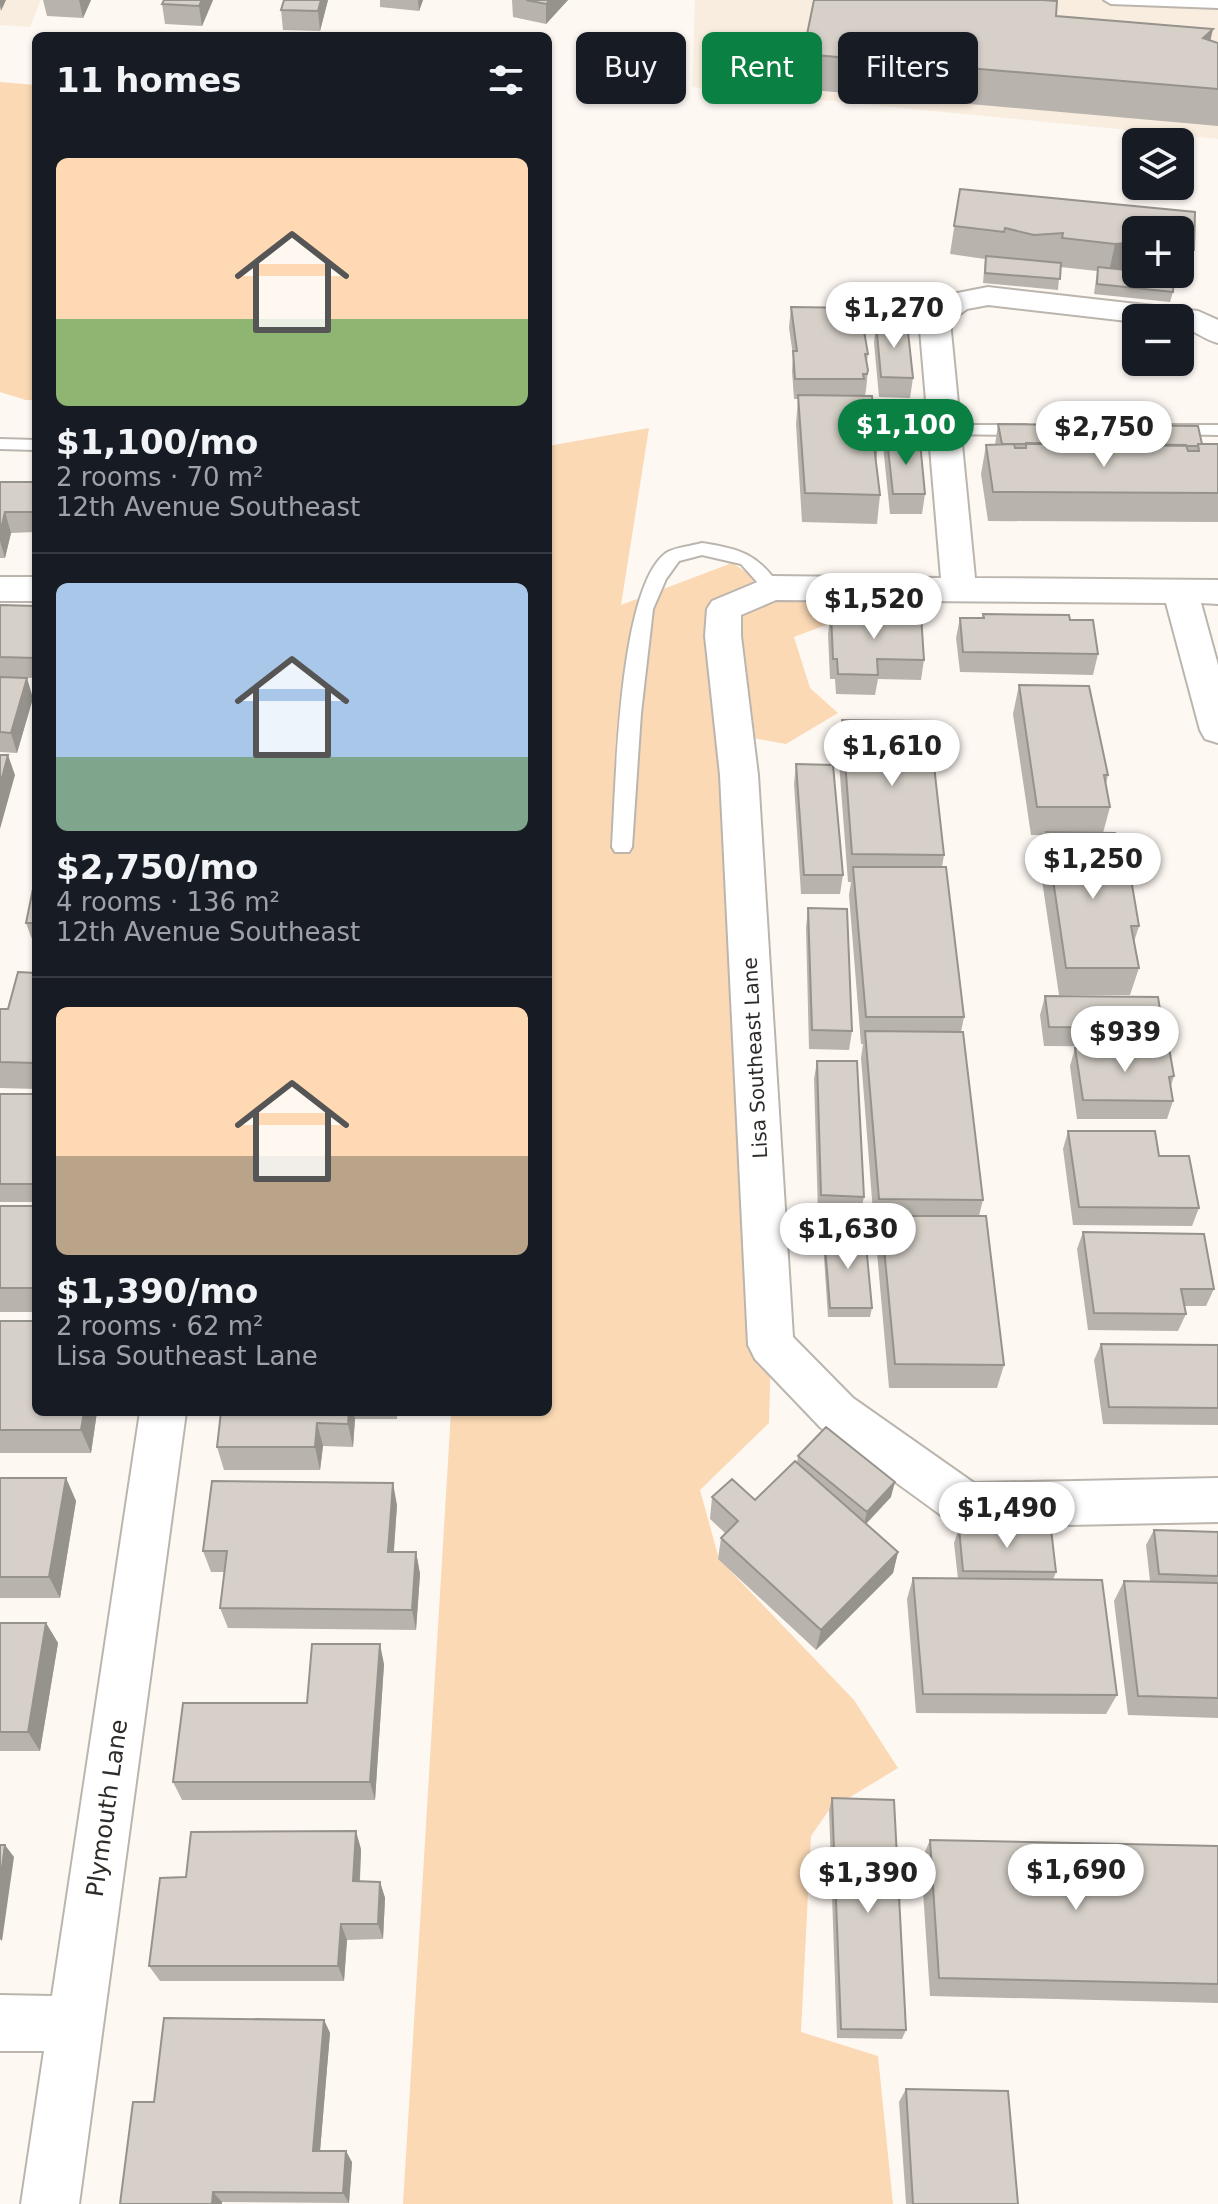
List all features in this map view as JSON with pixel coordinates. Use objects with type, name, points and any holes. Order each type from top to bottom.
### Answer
[{"type":"street","points":[[959,590],[934,318],[958,301],[988,296],[1198,320],[1218,334]]},
{"type":"street","points":[[772,588],[1218,592]]},
{"type":"street","name":"Lisa Southeast Lane","points":[[772,588],[724,609],[723,636],[739,775],[771,1345],[837,1413],[966,1505],[1218,1500]]},
{"type":"street","points":[[0,589],[32,589]]},
{"type":"street","points":[[1180,592],[1218,730]]},
{"type":"street","name":"Plymouth Lane","points":[[50,2204],[162,1416]]},
{"type":"street","points":[[0,2023],[76,2024]]},
{"type":"lane","points":[[1111,0],[1218,4]]},
{"type":"lane","points":[[944,430],[1050,430]]},
{"type":"lane","points":[[1157,430],[1218,430]]},
{"type":"lane","points":[[0,444],[32,445]]},
{"type":"lane","points":[[622,847],[631,713],[644,609],[658,577],[673,557],[702,549],[730,553],[747,560],[772,588]]},
{"type":"shaded area","points":[[0,0],[41,0],[30,27],[0,25]]},
{"type":"shaded area","points":[[695,0],[1218,0],[1218,139],[1194,137],[1194,128],[1122,130],[864,104],[978,104],[978,32],[838,32],[838,101],[822,100],[822,32],[702,32],[702,88],[692,87]]},
{"type":"shaded area","points":[[0,82],[32,85],[32,400],[0,392]]},
{"type":"shaded area","points":[[649,428],[621,605],[732,563],[772,588],[899,589],[895,622],[831,623],[794,637],[810,688],[838,713],[786,744],[736,735],[771,1345],[769,1423],[700,1490],[719,1559],[854,1700],[898,1768],[829,1810],[811,1836],[801,2032],[878,2056],[893,2204],[403,2204],[451,1416],[552,1416],[552,445]]},
{"type":"building","points":[[164,0],[202,0],[199,6],[162,4]]},
{"type":"building","points":[[284,0],[321,0],[318,11],[281,10]]},
{"type":"building","points":[[526,0],[550,0],[546,4]]},
{"type":"building","points":[[814,0],[1057,1],[1056,16],[1213,29],[1203,38],[1218,43],[1218,89],[978,69],[978,32],[838,32],[838,57],[822,56],[822,32],[807,32]]},
{"type":"building","points":[[960,189],[1195,212],[1194,250],[1194,216],[1122,216],[1122,243],[1115,244],[1062,238],[1063,233],[1034,235],[1005,228],[1004,232],[954,226]]},
{"type":"building","points":[[986,256],[1061,263],[1060,279],[985,273]]},
{"type":"building","points":[[1098,267],[1122,270],[1122,287],[1097,284]]},
{"type":"building","points":[[1135,288],[1173,288],[1173,292]]},
{"type":"building","points":[[791,307],[861,308],[863,324],[859,324],[859,331],[864,331],[868,354],[865,354],[868,370],[867,374],[863,374],[864,379],[795,379],[793,351],[797,351]]},
{"type":"building","points":[[876,322],[907,323],[913,378],[881,377]]},
{"type":"building","points":[[798,395],[872,396],[873,412],[869,412],[870,421],[875,421],[878,446],[874,446],[880,495],[805,493]]},
{"type":"building","points":[[883,416],[915,416],[918,441],[887,439],[886,449]]},
{"type":"building","points":[[998,424],[1093,425],[1096,444],[1002,444]]},
{"type":"building","points":[[1103,425],[1198,426],[1202,444],[1106,445]]},
{"type":"building","points":[[887,439],[920,442],[925,494],[893,494]]},
{"type":"building","points":[[1026,443],[1100,444],[1101,449],[1113,449],[1112,444],[1186,445],[1188,451],[1199,451],[1198,444],[1218,444],[1218,493],[993,492],[986,445],[1014,444],[1015,448],[1026,448]]},
{"type":"building","points":[[0,482],[32,482],[32,512],[5,512],[0,533]]},
{"type":"building","points":[[0,605],[32,606],[32,658],[0,657]]},
{"type":"building","points":[[831,613],[883,614],[883,620],[902,620],[902,615],[921,615],[924,660],[877,659],[878,675],[838,674],[837,659],[833,659]]},
{"type":"building","points":[[983,614],[1069,615],[1070,620],[1093,620],[1098,654],[963,652],[960,618],[984,618]]},
{"type":"building","points":[[0,677],[27,678],[11,733],[0,732]]},
{"type":"building","points":[[1019,685],[1089,686],[1108,775],[1104,775],[1110,807],[1037,807]]},
{"type":"building","points":[[842,720],[929,721],[944,855],[852,854]]},
{"type":"building","points":[[0,755],[8,755],[0,785]]},
{"type":"building","points":[[796,764],[833,765],[843,875],[804,875]]},
{"type":"building","points":[[1046,832],[1115,833],[1122,873],[1130,873],[1139,926],[1131,926],[1139,968],[1066,968]]},
{"type":"building","points":[[853,867],[946,867],[964,1017],[866,1017]]},
{"type":"building","points":[[32,894],[32,923],[26,923]]},
{"type":"building","points":[[808,908],[847,909],[852,1031],[812,1030]]},
{"type":"building","points":[[18,972],[32,973],[32,1063],[0,1062],[0,1009],[8,1009]]},
{"type":"building","points":[[1045,996],[1158,997],[1163,1028],[1049,1027]]},
{"type":"building","points":[[865,1031],[963,1032],[983,1200],[879,1199]]},
{"type":"building","points":[[1075,1048],[1169,1048],[1174,1076],[1169,1077],[1173,1101],[1083,1100]]},
{"type":"building","points":[[817,1061],[857,1061],[864,1197],[821,1195]]},
{"type":"building","points":[[0,1094],[32,1094],[32,1184],[0,1184]]},
{"type":"building","points":[[1068,1131],[1155,1131],[1159,1156],[1189,1156],[1199,1208],[1079,1207]]},
{"type":"building","points":[[0,1206],[32,1206],[32,1288],[0,1288]]},
{"type":"building","points":[[881,1216],[986,1216],[1004,1365],[895,1364]]},
{"type":"building","points":[[1083,1232],[1204,1234],[1214,1289],[1181,1289],[1186,1314],[1094,1313]]},
{"type":"building","points":[[824,1234],[865,1234],[872,1308],[830,1308]]},
{"type":"building","points":[[0,1321],[32,1321],[32,1416],[83,1416],[81,1430],[0,1430]]},
{"type":"building","points":[[1101,1344],[1218,1345],[1218,1408],[1109,1407]]},
{"type":"building","points":[[221,1416],[349,1416],[348,1424],[317,1423],[315,1447],[217,1447]]},
{"type":"building","points":[[826,1427],[895,1482],[867,1512],[798,1456]]},
{"type":"building","points":[[795,1461],[898,1552],[821,1630],[721,1538],[738,1521],[712,1497],[732,1479],[755,1500]]},
{"type":"building","points":[[0,1478],[66,1478],[49,1577],[0,1577]]},
{"type":"building","points":[[212,1481],[393,1483],[388,1552],[416,1552],[412,1610],[220,1608],[227,1551],[203,1551]]},
{"type":"building","points":[[959,1528],[1051,1529],[1056,1572],[963,1571]]},
{"type":"building","points":[[1154,1530],[1218,1532],[1218,1576],[1159,1574]]},
{"type":"building","points":[[913,1578],[1102,1580],[1117,1695],[923,1694]]},
{"type":"building","points":[[1124,1581],[1218,1583],[1218,1698],[1138,1696]]},
{"type":"building","points":[[0,1623],[46,1623],[28,1732],[0,1732]]},
{"type":"building","points":[[312,1644],[380,1644],[370,1782],[173,1782],[183,1703],[307,1703]]},
{"type":"building","points":[[832,1798],[894,1800],[906,2030],[841,2029]]},
{"type":"building","points":[[356,1831],[353,1881],[380,1882],[378,1924],[341,1924],[338,1966],[149,1966],[160,1878],[186,1877],[191,1832]]},
{"type":"building","points":[[930,1840],[1218,1846],[1218,1984],[939,1978]]},
{"type":"building","points":[[0,1845],[5,1845],[0,1882]]},
{"type":"building","points":[[164,2018],[324,2020],[313,2151],[346,2151],[343,2193],[213,2192],[212,2204],[120,2204],[133,2102],[154,2102]]},
{"type":"building","points":[[906,2089],[1008,2091],[1018,2204],[913,2204]]}]
